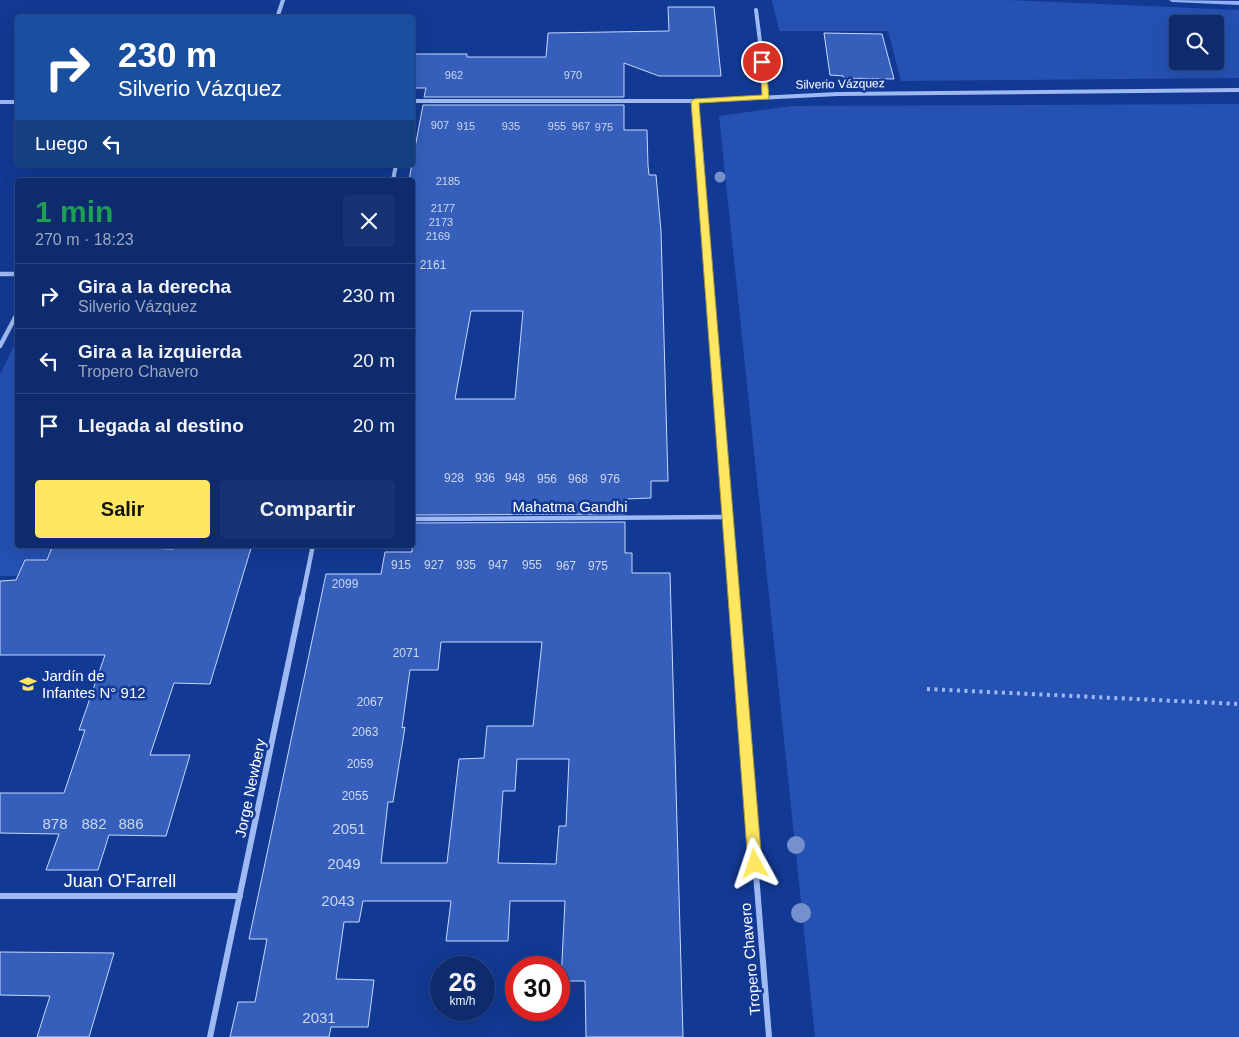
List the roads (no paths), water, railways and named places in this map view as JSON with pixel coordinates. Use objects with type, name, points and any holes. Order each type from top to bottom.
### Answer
[{"type":"street","points":[[278,15],[283,0]]},
{"type":"street","points":[[756,10],[767,97]]},
{"type":"street","name":"Silverio Vázquez","points":[[415,101],[694,101],[838,94],[1239,90]]},
{"type":"street","name":"Tropero Chavero","points":[[694,101],[769,1037]]},
{"type":"street","points":[[0,102],[15,102]]},
{"type":"street","points":[[0,274],[15,274]]},
{"type":"street","points":[[0,346],[15,318]]},
{"type":"street","name":"Mahatma Gandhi","points":[[415,519],[727,518]]},
{"type":"street","name":"Jorge Newbery","points":[[210,1037],[312,548]]},
{"type":"street","name":"Juan O'Farrell","points":[[0,896],[240,896]]},
{"type":"waterway","points":[[1172,0],[1239,3]]},
{"type":"place","name":"Jardín de Infantes N° 912","points":[[28,684]]}]
